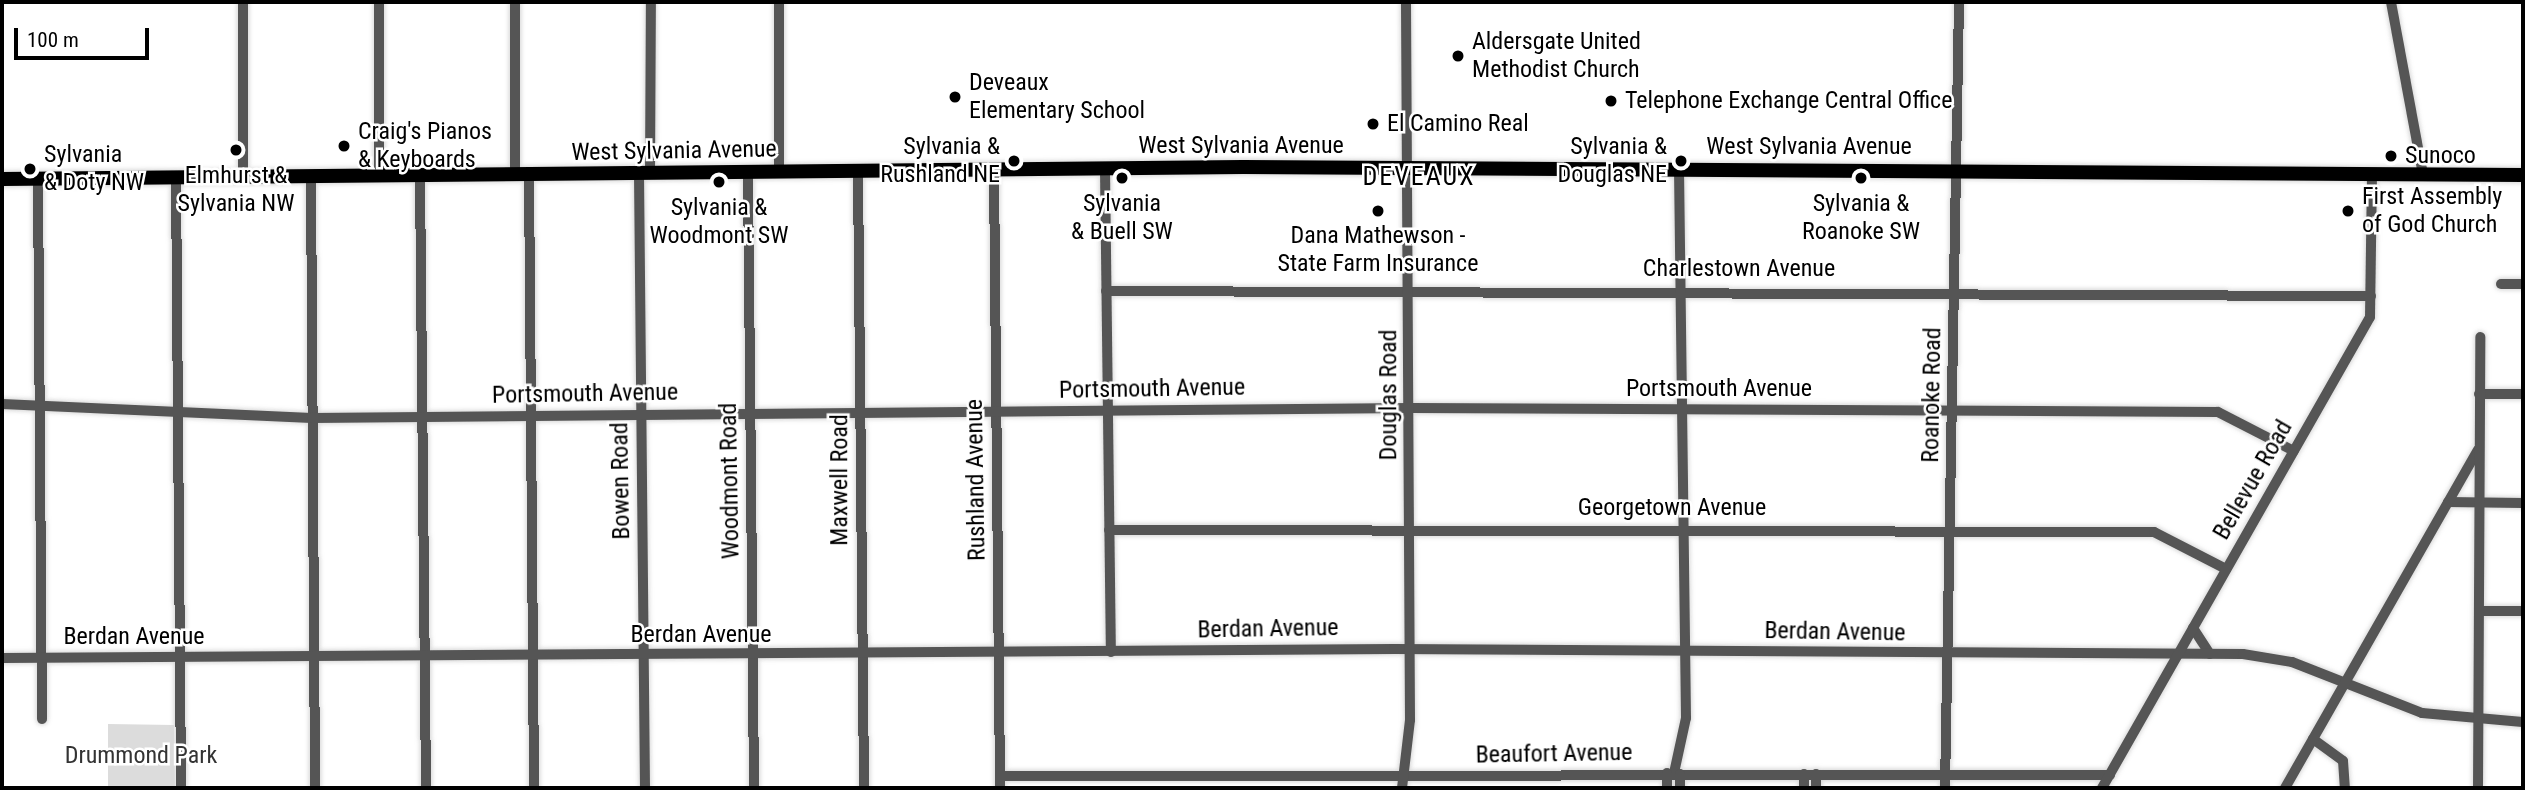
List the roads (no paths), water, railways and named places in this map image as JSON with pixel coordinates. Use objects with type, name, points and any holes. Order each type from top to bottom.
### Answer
[{"type":"main road","name":"West Sylvania Avenue","points":[[2,178],[1408,169],[2523,175]]},
{"type":"street","points":[[243,2],[243,177]]},
{"type":"street","points":[[379,2],[379,176]]},
{"type":"street","points":[[515,2],[531,415],[534,788]]},
{"type":"street","name":"Bowen Road","points":[[645,788],[641,414],[651,2]]},
{"type":"street","points":[[779,2],[779,173]]},
{"type":"street","name":"Douglas Road","points":[[1402,788],[1410,651],[1411,408],[1406,2]]},
{"type":"street","name":"Roanoke Road","points":[[1945,788],[1959,2]]},
{"type":"street","points":[[2391,2],[2423,174]]},
{"type":"street","points":[[1667,788],[1685,737],[1679,169]]},
{"type":"street","points":[[1105,170],[1111,652]]},
{"type":"street","name":"Rushland Avenue","points":[[994,171],[1000,788]]},
{"type":"street","name":"Maxwell Road","points":[[858,172],[864,788]]},
{"type":"street","name":"Woodmont Road","points":[[748,173],[754,788]]},
{"type":"street","name":"Bellevue Road","points":[[2102,788],[2370,317],[2372,174]]},
{"type":"street","points":[[420,176],[426,788]]},
{"type":"street","points":[[176,177],[181,788]]},
{"type":"street","points":[[311,177],[315,788]]},
{"type":"street","points":[[38,178],[42,719]]},
{"type":"street","points":[[2501,284],[2523,284]]},
{"type":"street","name":"Charlestown Avenue","points":[[1106,291],[1409,288],[2371,296]]},
{"type":"street","points":[[2478,788],[2480,337]]},
{"type":"street","points":[[2479,394],[2523,394]]},
{"type":"street","name":"Portsmouth Avenue","points":[[2,404],[312,418],[1411,408],[2223,413],[2294,451]]},
{"type":"street","points":[[2285,788],[2479,448]]},
{"type":"street","points":[[2448,502],[2523,502]]},
{"type":"street","name":"Georgetown Avenue","points":[[1109,530],[1410,528],[2159,532],[2226,569]]},
{"type":"street","points":[[2479,611],[2523,611]]},
{"type":"street","points":[[2193,628],[2210,654]]},
{"type":"street","name":"Berdan Avenue","points":[[2,658],[534,658],[643,655],[1410,651],[2210,654],[2292,662],[2422,713],[2478,722],[2523,722]]},
{"type":"street","points":[[2313,739],[2343,761],[2345,788]]},
{"type":"street","points":[[1674,773],[1680,788]]},
{"type":"street","name":"Beaufort Avenue","points":[[1000,776],[1404,775],[1530,782],[1674,773],[2110,775]]},
{"type":"street","points":[[1804,774],[1804,788]]},
{"type":"street","points":[[1816,774],[1816,788]]},
{"type":"street","points":[[1145,788],[1151,776]]},
{"type":"street","points":[[1151,776],[1157,788]]},
{"type":"street","points":[[1275,776],[1275,788]]},
{"type":"place","name":"Aldersgate United Methodist Church","points":[[1458,56]]},
{"type":"place","name":"Deveaux Elementary School","points":[[955,97]]},
{"type":"place","name":"Telephone Exchange Central Office","points":[[1611,101]]},
{"type":"place","name":"El Camino Real","points":[[1373,124]]},
{"type":"place","name":"Craig's Pianos & Keyboards","points":[[344,146]]},
{"type":"place","name":"Elmhurst & Sylvania NW","points":[[236,150]]},
{"type":"place","name":"Sunoco","points":[[2391,156]]},
{"type":"place","name":"Sylvania & Rushland NE","points":[[1014,161]]},
{"type":"place","name":"Sylvania & Douglas NE","points":[[1681,161]]},
{"type":"place","name":"Sylvania & Doty NW","points":[[30,169]]},
{"type":"place","name":"Sylvania & Buell SW","points":[[1122,178]]},
{"type":"place","name":"Sylvania & Roanoke SW","points":[[1861,178]]},
{"type":"place","name":"Sylvania & Woodmont SW","points":[[719,182]]},
{"type":"place","name":"Dana Mathewson - State Farm Insurance","points":[[1378,211]]},
{"type":"place","name":"First Assembly of God Church","points":[[2348,211]]},
{"type":"district","name":"DEVEAUX","points":[[1419,177]]},
{"type":"park label","name":"Drummond Park","points":[[141,756]]}]
